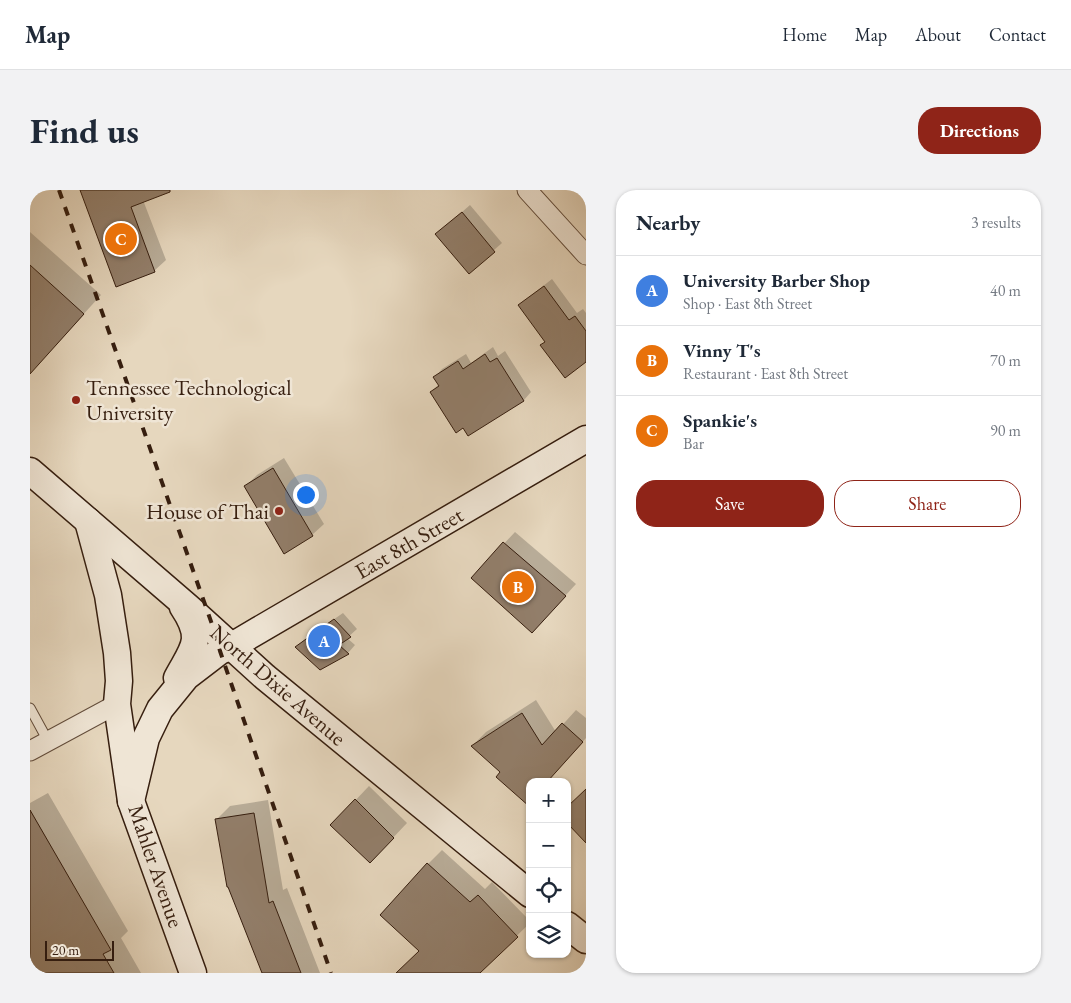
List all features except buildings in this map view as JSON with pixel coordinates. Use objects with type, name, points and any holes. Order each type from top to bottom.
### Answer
[{"type":"street","points":[[528,190],[586,255]]},
{"type":"street","name":"East 8th Street","points":[[232,646],[586,439]]},
{"type":"street","name":"North Dixie Avenue","points":[[30,471],[173,594],[265,677],[526,891]]},
{"type":"street","points":[[88,521],[108,595],[114,633],[119,682],[117,704],[131,801]]},
{"type":"street","points":[[160,709],[193,650],[196,640],[188,614],[173,594]]},
{"type":"street","name":"Mahler Avenue","points":[[193,973],[131,801],[146,738],[160,709],[186,677],[220,651],[232,646]]},
{"type":"street","points":[[30,751],[117,704]]},
{"type":"street","points":[[571,928],[586,940]]},
{"type":"lane","points":[[30,708],[48,741]]},
{"type":"railway","points":[[59,190],[214,630],[331,973]]},
{"type":"place","name":"Spankie's","points":[[121,239]]},
{"type":"place","name":"Tennessee Technological University","points":[[76,400]]},
{"type":"place","name":"House of Thai","points":[[279,511]]},
{"type":"place","name":"Vinny T's","points":[[518,587]]},
{"type":"place","name":"University Barber Shop","points":[[324,641]]}]
